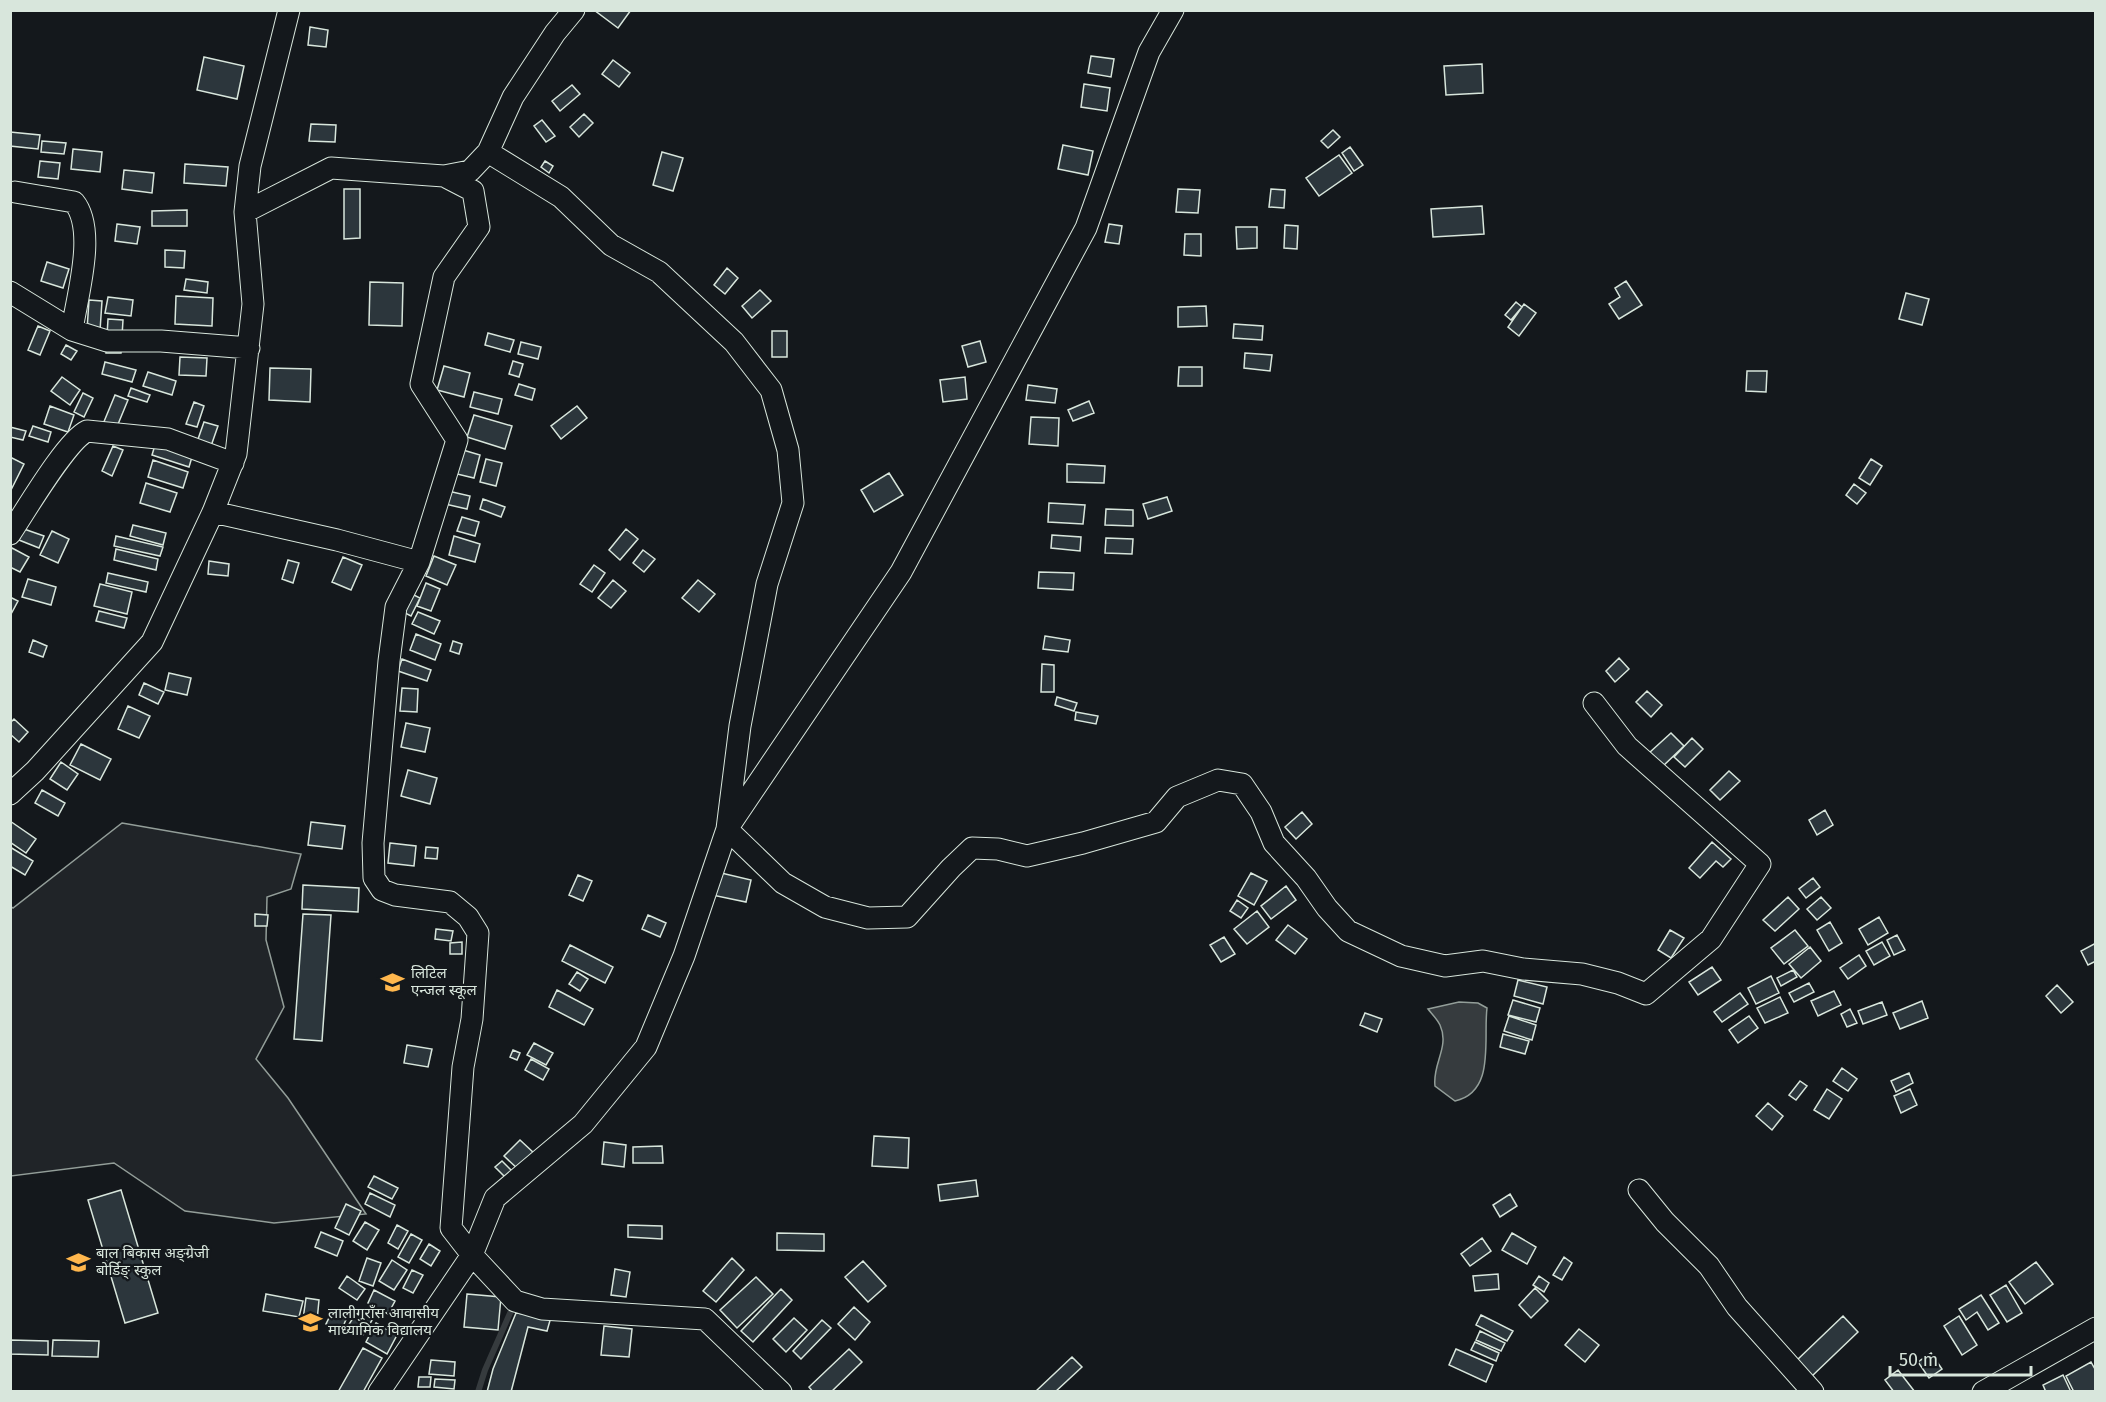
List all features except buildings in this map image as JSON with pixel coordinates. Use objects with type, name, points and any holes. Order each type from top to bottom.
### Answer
[{"type":"street","points":[[10,794],[35,771],[152,642],[213,512],[233,463],[236,454],[253,304],[245,212],[249,166],[289,10]]},
{"type":"street","points":[[245,212],[331,168],[444,176],[470,171],[488,153],[513,97],[555,33],[574,10]]},
{"type":"street","points":[[728,829],[901,572],[1086,228],[1149,52],[1173,10]]},
{"type":"street","points":[[379,1392],[472,1256],[495,1198],[583,1124],[646,1047],[684,956],[728,829],[740,726],[767,584],[793,503],[788,450],[771,390],[734,342],[659,272],[611,245],[561,197],[488,153]]},
{"type":"street","points":[[444,176],[473,191],[478,227],[444,277],[421,384],[457,440],[419,562],[396,608],[389,661],[373,843],[374,878],[382,890],[395,895],[450,902],[468,917],[478,933],[472,1019],[463,1067],[451,1228],[472,1256],[515,1301],[542,1309],[705,1320],[782,1392]]},
{"type":"street","points":[[15,192],[74,202],[80,210],[85,227],[83,264],[72,330]]},
{"type":"street","points":[[10,292],[72,330],[107,341],[161,341],[249,348]]},
{"type":"street","points":[[10,534],[62,456],[79,435],[87,431],[168,439],[233,463]]},
{"type":"street","points":[[213,512],[337,540],[419,562]]},
{"type":"street","points":[[728,829],[783,883],[825,907],[868,918],[907,917],[972,848],[998,849],[1028,856],[1083,843],[1156,822],[1177,797],[1218,780],[1242,784],[1261,812],[1274,843],[1306,878],[1327,908],[1348,931],[1401,956],[1445,966],[1483,961],[1523,969],[1582,974],[1617,983],[1646,994],[1711,939],[1760,864],[1627,746],[1594,703]]},
{"type":"street","points":[[1639,1190],[1665,1222],[1709,1266],[1737,1307],[1813,1392]]},
{"type":"street","points":[[1983,1392],[2096,1328]]},
{"type":"shaded area","points":[[122,823],[301,854],[291,889],[267,897],[266,940],[284,1007],[256,1059],[288,1098],[366,1214],[274,1223],[185,1211],[114,1163],[11,1176],[10,906],[13,908]]},
{"type":"shaded area","points":[[1459,1002],[1478,1003],[1487,1008],[1486,1049],[1482,1076],[1477,1087],[1468,1096],[1455,1101],[1435,1086],[1443,1033],[1439,1023],[1428,1009]]},
{"type":"waterway","points":[[478,1392],[485,1370],[514,1304]]},
{"type":"place","name":"लिटिल एन्जल स्कूल","points":[[393,982]]},
{"type":"place","name":"बाल बिकास अङ्ग्रेजी बोर्डिङ् स्कुल","points":[[78,1262]]},
{"type":"place","name":"लालीगुराँस आवासीय माध्यामिक विद्यालय","points":[[310,1322]]}]
